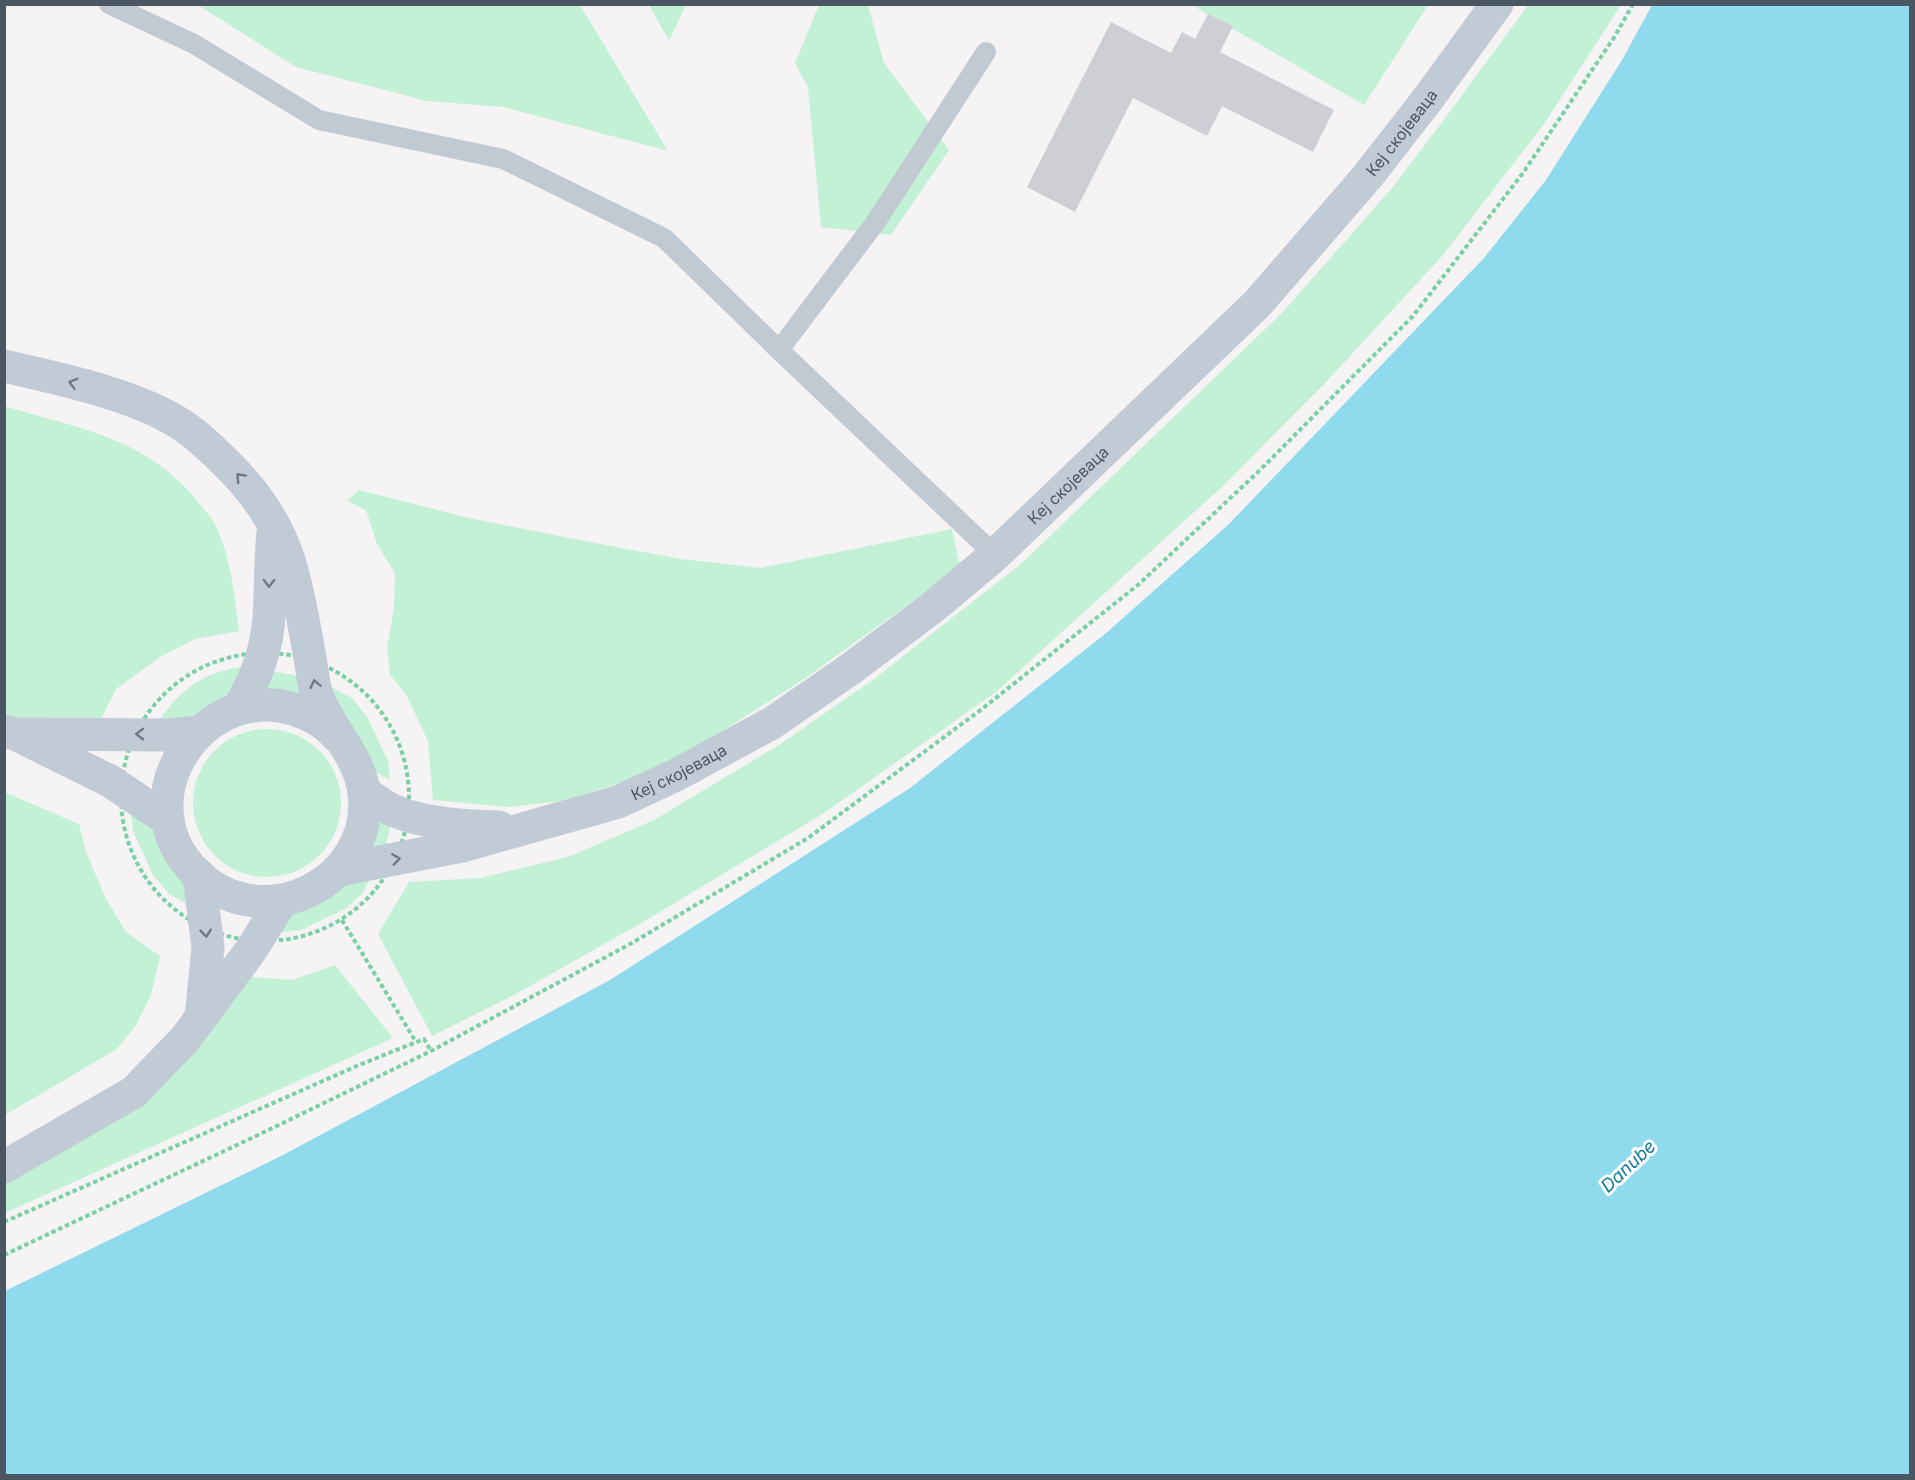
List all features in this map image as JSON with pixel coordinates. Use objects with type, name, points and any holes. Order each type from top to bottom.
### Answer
[{"type":"main road","name":"Кеј скојеваца","points":[[338,870],[462,846],[618,802],[678,774],[772,723],[849,670],[933,607],[995,555],[1257,304],[1367,177],[1428,100],[1497,4]]},
{"type":"main road","points":[[4,366],[73,383],[137,403],[179,423],[200,439],[256,495],[274,525],[292,571],[316,692],[338,737],[351,754],[359,772],[364,792],[364,813],[359,834],[351,853],[338,870],[322,884],[303,895],[282,901],[259,901],[237,897],[217,889],[199,875],[184,858],[168,820],[168,792],[173,770],[183,749],[198,732],[217,718],[238,709],[260,705],[281,706],[303,713],[322,723],[338,737]]},
{"type":"main road","points":[[238,709],[253,683],[263,652],[269,618],[269,569],[274,525]]},
{"type":"main road","points":[[10,733],[178,734],[198,732]]},
{"type":"main road","points":[[10,733],[121,787],[168,820]]},
{"type":"main road","name":"Кеј скојеваца","points":[[364,792],[387,807],[409,816],[451,824],[528,828]]},
{"type":"main road","points":[[199,875],[208,948],[201,1018]]},
{"type":"main road","points":[[4,1167],[134,1092],[185,1039],[282,901]]},
{"type":"lane","points":[[109,4],[194,44],[319,120],[502,159],[664,238],[995,555]]},
{"type":"lane","points":[[779,350],[875,223],[986,52]]},
{"type":"path","points":[[4,1255],[431,1051],[632,943],[808,838],[982,709],[1138,585],[1259,471],[1413,316],[1523,173],[1616,36],[1633,4]]},
{"type":"path","points":[[263,652],[310,659],[336,671],[364,691],[386,717],[402,748],[410,782],[409,816],[405,837],[397,858],[374,893],[342,920],[301,938],[256,941],[230,937],[206,929],[177,911],[161,896],[134,859],[124,827],[121,787],[125,761],[135,734],[154,704],[181,679],[213,662],[263,652]]},
{"type":"path","points":[[342,920],[416,1042]]},
{"type":"path","points":[[4,1222],[416,1042],[424,1040],[431,1051]]},
{"type":"green space","points":[[198,5],[580,5],[668,151],[503,107],[427,101],[296,67]]},
{"type":"green space","points":[[649,5],[686,5],[669,41]]},
{"type":"green space","points":[[819,5],[868,5],[884,63],[949,150],[891,235],[821,227],[808,87],[795,63]]},
{"type":"green space","points":[[1192,5],[1428,5],[1364,105]]},
{"type":"green space","points":[[1528,5],[1621,5],[1544,124],[1443,255],[1327,381],[1224,485],[996,692],[824,813],[645,921],[514,995],[432,1036],[378,934],[409,882],[480,878],[568,857],[654,820],[779,745],[874,679],[1021,564],[1282,313],[1393,187]]},
{"type":"green space","points":[[4,406],[110,438],[157,463],[178,480],[211,518],[226,553],[239,631],[195,639],[160,657],[116,689],[97,727],[19,718],[5,714]]},
{"type":"green space","points":[[359,490],[469,518],[579,540],[681,559],[760,568],[952,529],[960,567],[807,677],[661,770],[563,801],[507,807],[433,800],[428,741],[406,694],[390,675],[387,648],[394,608],[395,573],[377,544],[366,510],[347,501]]},
{"type":"green space","points":[[250,665],[240,686],[221,701],[177,723],[157,725],[171,704],[197,682],[215,673]]},
{"type":"green space","points":[[266,670],[299,676],[305,699],[258,692]]},
{"type":"green space","points":[[331,687],[352,698],[367,717],[388,761],[390,780],[375,772],[359,754]]},
{"type":"green space","points":[[267,729],[295,735],[319,751],[335,775],[341,803],[335,831],[319,855],[295,871],[267,877],[239,871],[215,855],[199,831],[193,803],[199,775],[215,751],[239,735]]},
{"type":"green space","points":[[4,792],[79,824],[86,852],[106,899],[126,932],[160,956],[151,995],[136,1025],[117,1049],[5,1115]]},
{"type":"green space","points":[[371,809],[392,819],[384,852],[361,855]]},
{"type":"green space","points":[[131,811],[146,819],[162,837],[186,883],[189,905],[169,894],[153,875],[133,831]]},
{"type":"green space","points":[[373,872],[363,893],[345,909],[301,930],[281,932],[288,917],[306,901]]},
{"type":"green space","points":[[335,965],[393,1038],[5,1213],[5,1176],[251,977],[292,980]]},
{"type":"water","name":"Danube","points":[[1652,5],[1910,5],[1910,1475],[5,1475],[5,1291],[283,1155],[610,980],[910,788],[1105,634],[1228,525],[1484,258],[1546,180],[1622,60]]},
{"type":"building","points":[[1208,14],[1233,26],[1220,52],[1334,110],[1313,152],[1222,106],[1207,136],[1133,98],[1075,212],[1027,187],[1111,22],[1171,53],[1182,32],[1195,39]]}]
